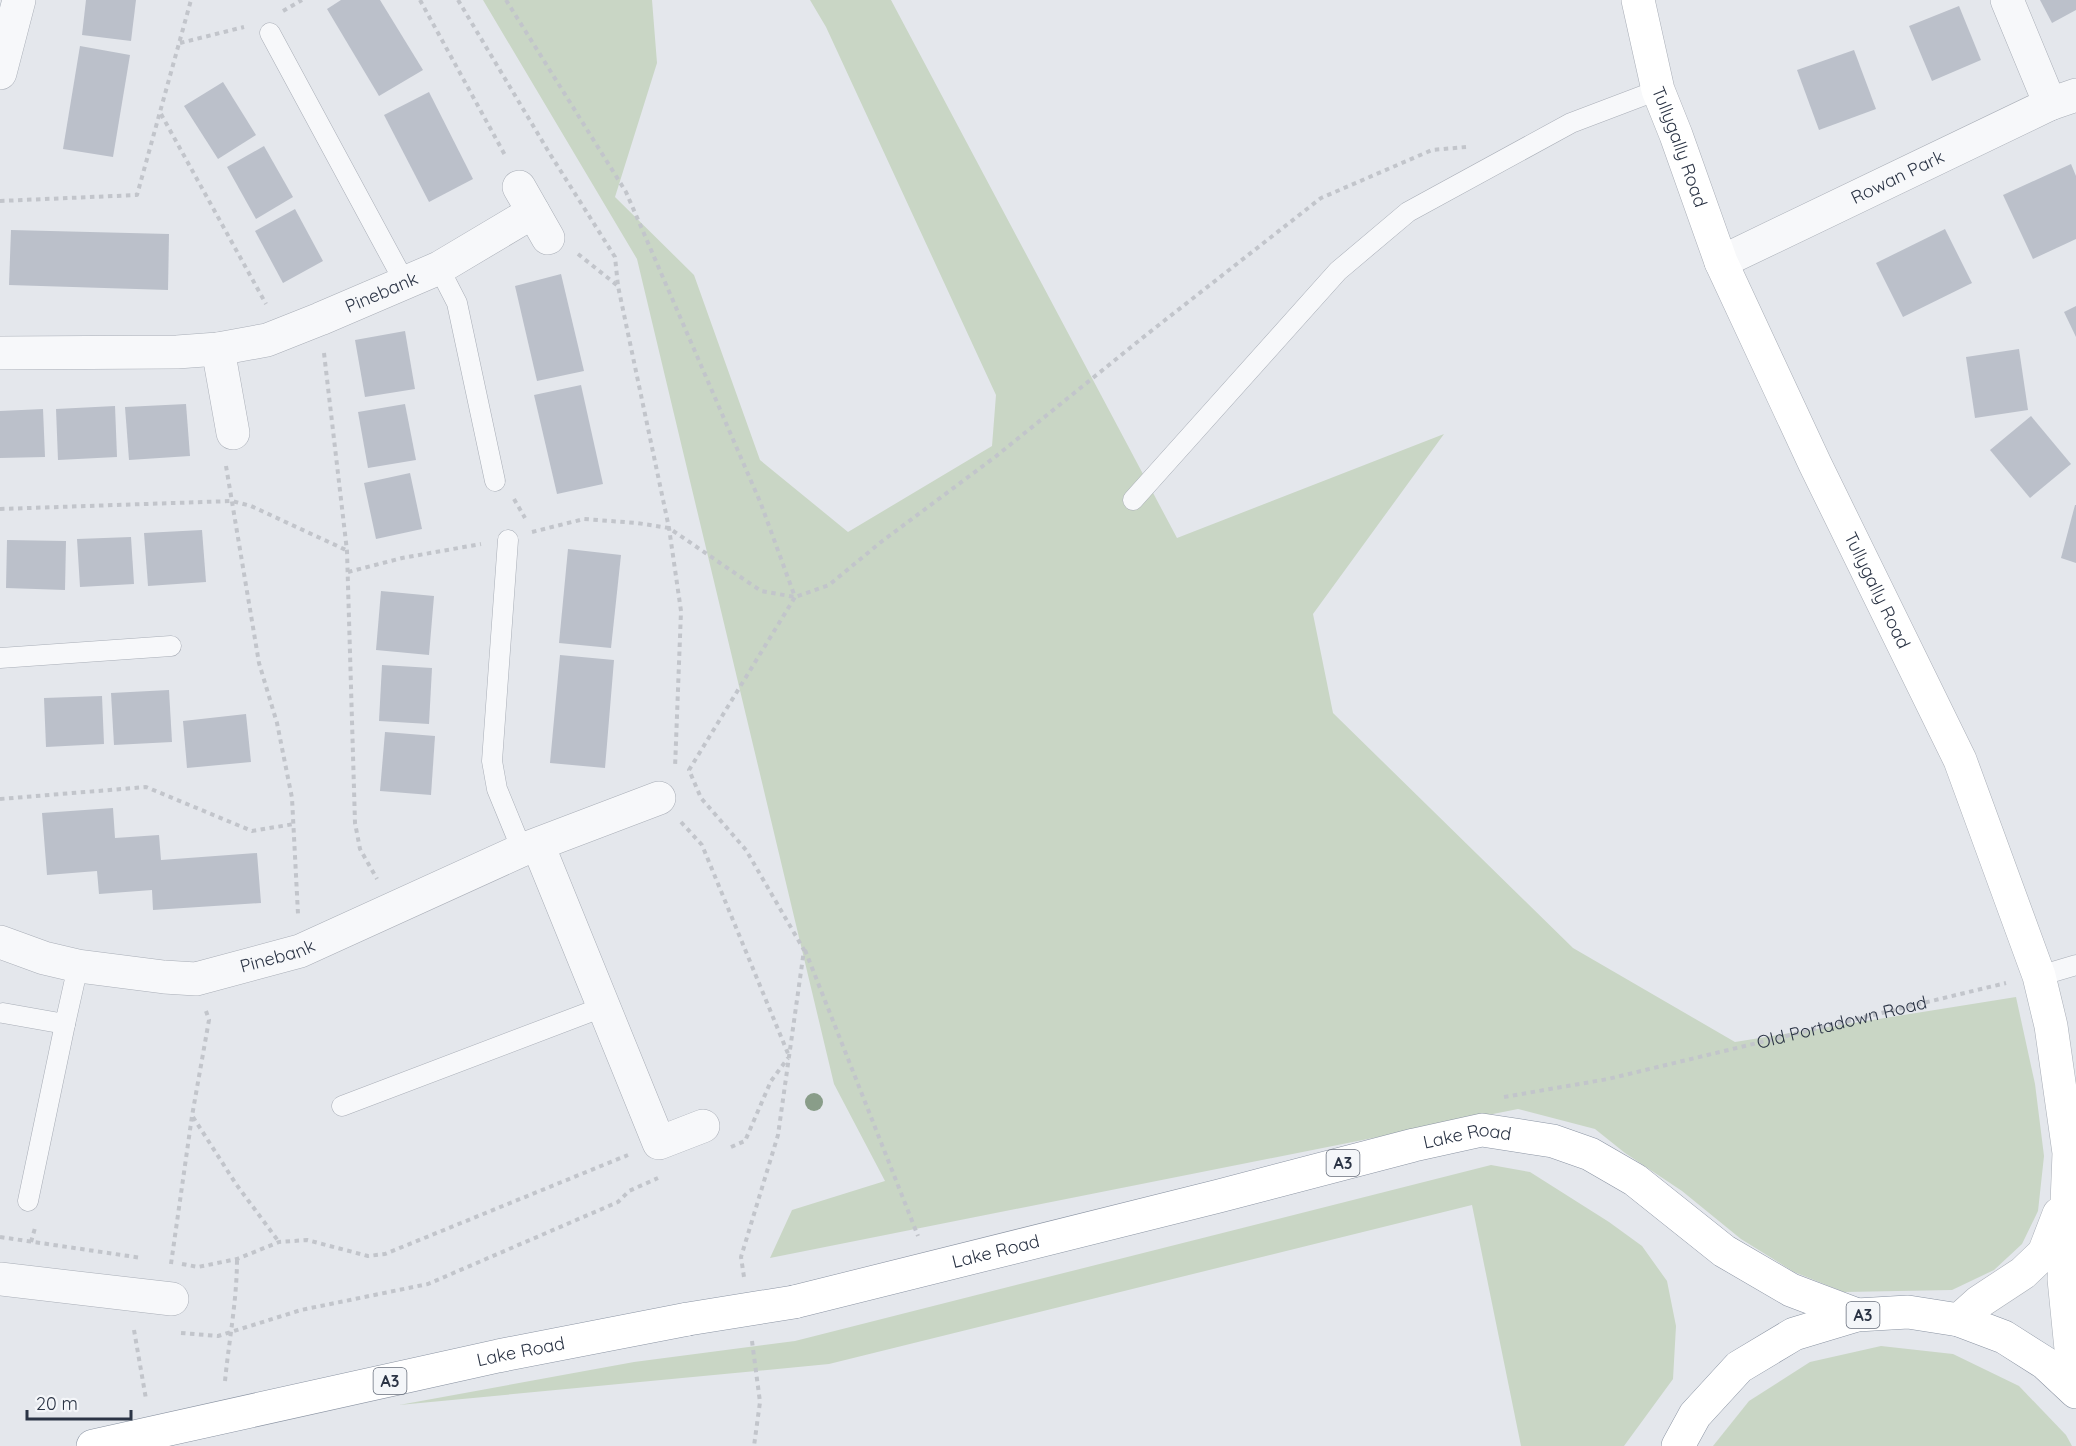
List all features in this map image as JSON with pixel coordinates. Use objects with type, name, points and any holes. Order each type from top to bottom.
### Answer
[{"type":"main road","name":"Tullygally Road","points":[[1638,0],[1658,90],[1721,262],[1820,475],[1959,760],[2039,976],[2051,1026],[2067,1142],[2064,1279],[2076,1377]]},
{"type":"main road","name":"Lake Road","points":[[93,1446],[498,1356],[688,1319],[794,1302],[1414,1145],[1482,1130],[1553,1141],[1590,1154],[1635,1180],[1724,1251],[1791,1290],[1857,1315]]},
{"type":"main road","name":"Tullygally Road","points":[[1959,1320],[1979,1302],[2023,1273],[2044,1253],[2067,1193]]},
{"type":"main road","name":"A3","points":[[1678,1446],[1695,1415],[1739,1367],[1794,1334],[1857,1315],[1908,1312],[1959,1320],[2004,1337],[2046,1363],[2076,1392]]},
{"type":"street","points":[[0,73],[18,0]]},
{"type":"street","points":[[2007,0],[2063,100]]},
{"type":"street","name":"Rowan Park","points":[[1721,262],[2063,100]]},
{"type":"street","name":"Pinebank","points":[[0,353],[177,352],[218,349],[267,340],[320,320],[440,268],[534,212]]},
{"type":"street","points":[[218,349],[233,433]]},
{"type":"street","name":"Pinebank","points":[[0,942],[44,958],[78,966],[196,979],[300,951],[667,785]]},
{"type":"street","points":[[530,848],[603,1007],[659,1143],[703,1126]]},
{"type":"street","points":[[0,1279],[172,1299]]},
{"type":"lane","points":[[270,33],[405,283]]},
{"type":"lane","points":[[1133,500],[1338,271],[1408,212],[1571,123],[1658,90]]},
{"type":"lane","points":[[440,268],[457,303],[495,482]]},
{"type":"lane","points":[[508,540],[492,762],[498,789],[530,848]]},
{"type":"lane","points":[[0,657],[171,646]]},
{"type":"lane","points":[[2039,976],[2076,965]]},
{"type":"lane","points":[[28,1201],[78,966]]},
{"type":"lane","points":[[342,1106],[603,1007]]},
{"type":"lane","points":[[3,1013],[65,1024]]},
{"type":"path","points":[[0,201],[137,195],[191,0]]},
{"type":"path","points":[[420,0],[534,212],[570,247],[618,286]]},
{"type":"path","points":[[458,0],[615,257],[618,286],[669,528],[681,611],[667,785],[702,844],[789,1057]]},
{"type":"path","points":[[506,0],[626,192],[761,504],[795,597]]},
{"type":"path","points":[[160,113],[283,334]]},
{"type":"path","points":[[348,572],[402,558],[508,540],[584,519],[669,528],[761,591],[795,597],[829,585],[881,542],[995,457],[1321,198],[1432,150],[1468,147]]},
{"type":"path","points":[[320,320],[347,551],[355,823],[360,849],[393,909]]},
{"type":"path","points":[[233,433],[226,466],[259,663],[277,723],[292,798],[300,951]]},
{"type":"path","points":[[495,482],[513,496],[532,532]]},
{"type":"path","points":[[0,509],[232,501],[251,507],[347,551]]},
{"type":"path","points":[[795,597],[689,770],[701,798],[746,850],[804,950],[918,1234],[929,1269]]},
{"type":"path","points":[[0,799],[146,787],[252,831],[294,824]]},
{"type":"path","points":[[744,1279],[741,1257],[778,1135],[804,950]]},
{"type":"path","name":"Old Portadown Road","points":[[1482,1130],[1495,1099],[1608,1079],[1961,992],[2039,976]]},
{"type":"path","points":[[196,979],[209,1020],[192,1116],[171,1263],[198,1267],[237,1259],[279,1242],[307,1239],[368,1256],[385,1254],[659,1143]]},
{"type":"path","points":[[729,1148],[745,1142],[771,1081],[789,1057]]},
{"type":"path","points":[[192,1116],[236,1184],[279,1242]]},
{"type":"path","points":[[230,1333],[301,1310],[428,1284],[618,1202],[629,1191],[660,1177]]},
{"type":"path","points":[[0,1237],[148,1259]]},
{"type":"path","points":[[225,1384],[237,1291],[237,1259]]},
{"type":"path","points":[[133,1327],[146,1401],[156,1399]]},
{"type":"path","points":[[751,1335],[760,1402],[754,1446]]},
{"type":"green space","points":[[483,0],[652,0],[657,63],[615,197],[694,275],[760,460],[848,532],[992,446],[996,395],[826,27],[810,0],[891,0],[1177,538],[1444,434],[1313,614],[1333,713],[1573,948],[1735,1042],[2016,997],[2035,1084],[2044,1156],[2038,1211],[2022,1244],[1994,1270],[1952,1290],[1844,1292],[1794,1272],[1741,1239],[1682,1191],[1625,1153],[1595,1129],[1518,1109],[770,1258],[792,1210],[885,1181],[834,1084],[637,259]]},
{"type":"green space","points":[[1491,1165],[1530,1172],[1609,1222],[1642,1246],[1667,1281],[1676,1326],[1673,1379],[1624,1446],[1521,1446],[1472,1205],[829,1364],[399,1405],[634,1362],[795,1341]]},
{"type":"green space","points":[[1881,1346],[1953,1354],[2019,1386],[2066,1435],[2072,1446],[1713,1446],[1749,1401],[1810,1362]]},
{"type":"building","points":[[86,0],[136,0],[131,41],[82,35]]},
{"type":"building","points":[[341,0],[380,0],[423,70],[379,96],[327,9]]},
{"type":"building","points":[[2040,0],[2076,0],[2076,10],[2052,23]]},
{"type":"building","points":[[1959,6],[1981,60],[1932,81],[1909,26]]},
{"type":"building","points":[[80,46],[130,55],[113,157],[63,149]]},
{"type":"building","points":[[1854,50],[1876,109],[1819,130],[1797,70]]},
{"type":"building","points":[[223,82],[256,135],[218,159],[184,106]]},
{"type":"building","points":[[429,92],[473,179],[429,202],[384,115]]},
{"type":"building","points":[[264,146],[293,197],[256,219],[227,167]]},
{"type":"building","points":[[2071,164],[2076,176],[2076,239],[2033,259],[2003,195]]},
{"type":"building","points":[[295,209],[323,261],[283,283],[255,231]]},
{"type":"building","points":[[1945,229],[1972,283],[1903,317],[1876,263]]},
{"type":"building","points":[[11,230],[169,234],[168,290],[9,285]]},
{"type":"building","points":[[561,274],[584,371],[537,381],[515,286]]},
{"type":"building","points":[[2076,306],[2076,337],[2064,312]]},
{"type":"building","points":[[405,331],[415,389],[365,397],[355,340]]},
{"type":"building","points":[[2019,349],[2028,410],[1975,418],[1966,357]]},
{"type":"building","points":[[581,385],[603,484],[557,494],[534,395]]},
{"type":"building","points":[[186,404],[190,456],[129,460],[125,407]]},
{"type":"building","points":[[405,404],[416,460],[368,468],[358,412]]},
{"type":"building","points":[[115,406],[117,457],[58,460],[56,409]]},
{"type":"building","points":[[43,409],[45,457],[0,458],[0,411]]},
{"type":"building","points":[[2031,416],[2071,464],[2030,498],[1990,450]]},
{"type":"building","points":[[410,473],[422,529],[376,539],[364,483]]},
{"type":"building","points":[[2076,505],[2076,563],[2061,558]]},
{"type":"building","points":[[202,530],[206,582],[148,586],[144,533]]},
{"type":"building","points":[[131,537],[134,584],[80,587],[77,539]]},
{"type":"building","points":[[7,540],[66,541],[65,590],[6,588]]},
{"type":"building","points":[[568,549],[621,555],[611,648],[559,643]]},
{"type":"building","points":[[381,591],[434,596],[429,655],[376,650]]},
{"type":"building","points":[[560,655],[614,660],[605,768],[550,763]]},
{"type":"building","points":[[382,665],[432,668],[429,724],[379,721]]},
{"type":"building","points":[[169,690],[172,742],[114,745],[111,693]]},
{"type":"building","points":[[102,696],[104,744],[46,747],[44,698]]},
{"type":"building","points":[[246,714],[251,762],[187,768],[183,721]]},
{"type":"building","points":[[385,732],[435,736],[431,795],[380,791]]},
{"type":"building","points":[[113,808],[115,838],[159,835],[161,860],[257,853],[261,903],[153,910],[152,890],[99,894],[97,871],[47,875],[42,813]]}]
